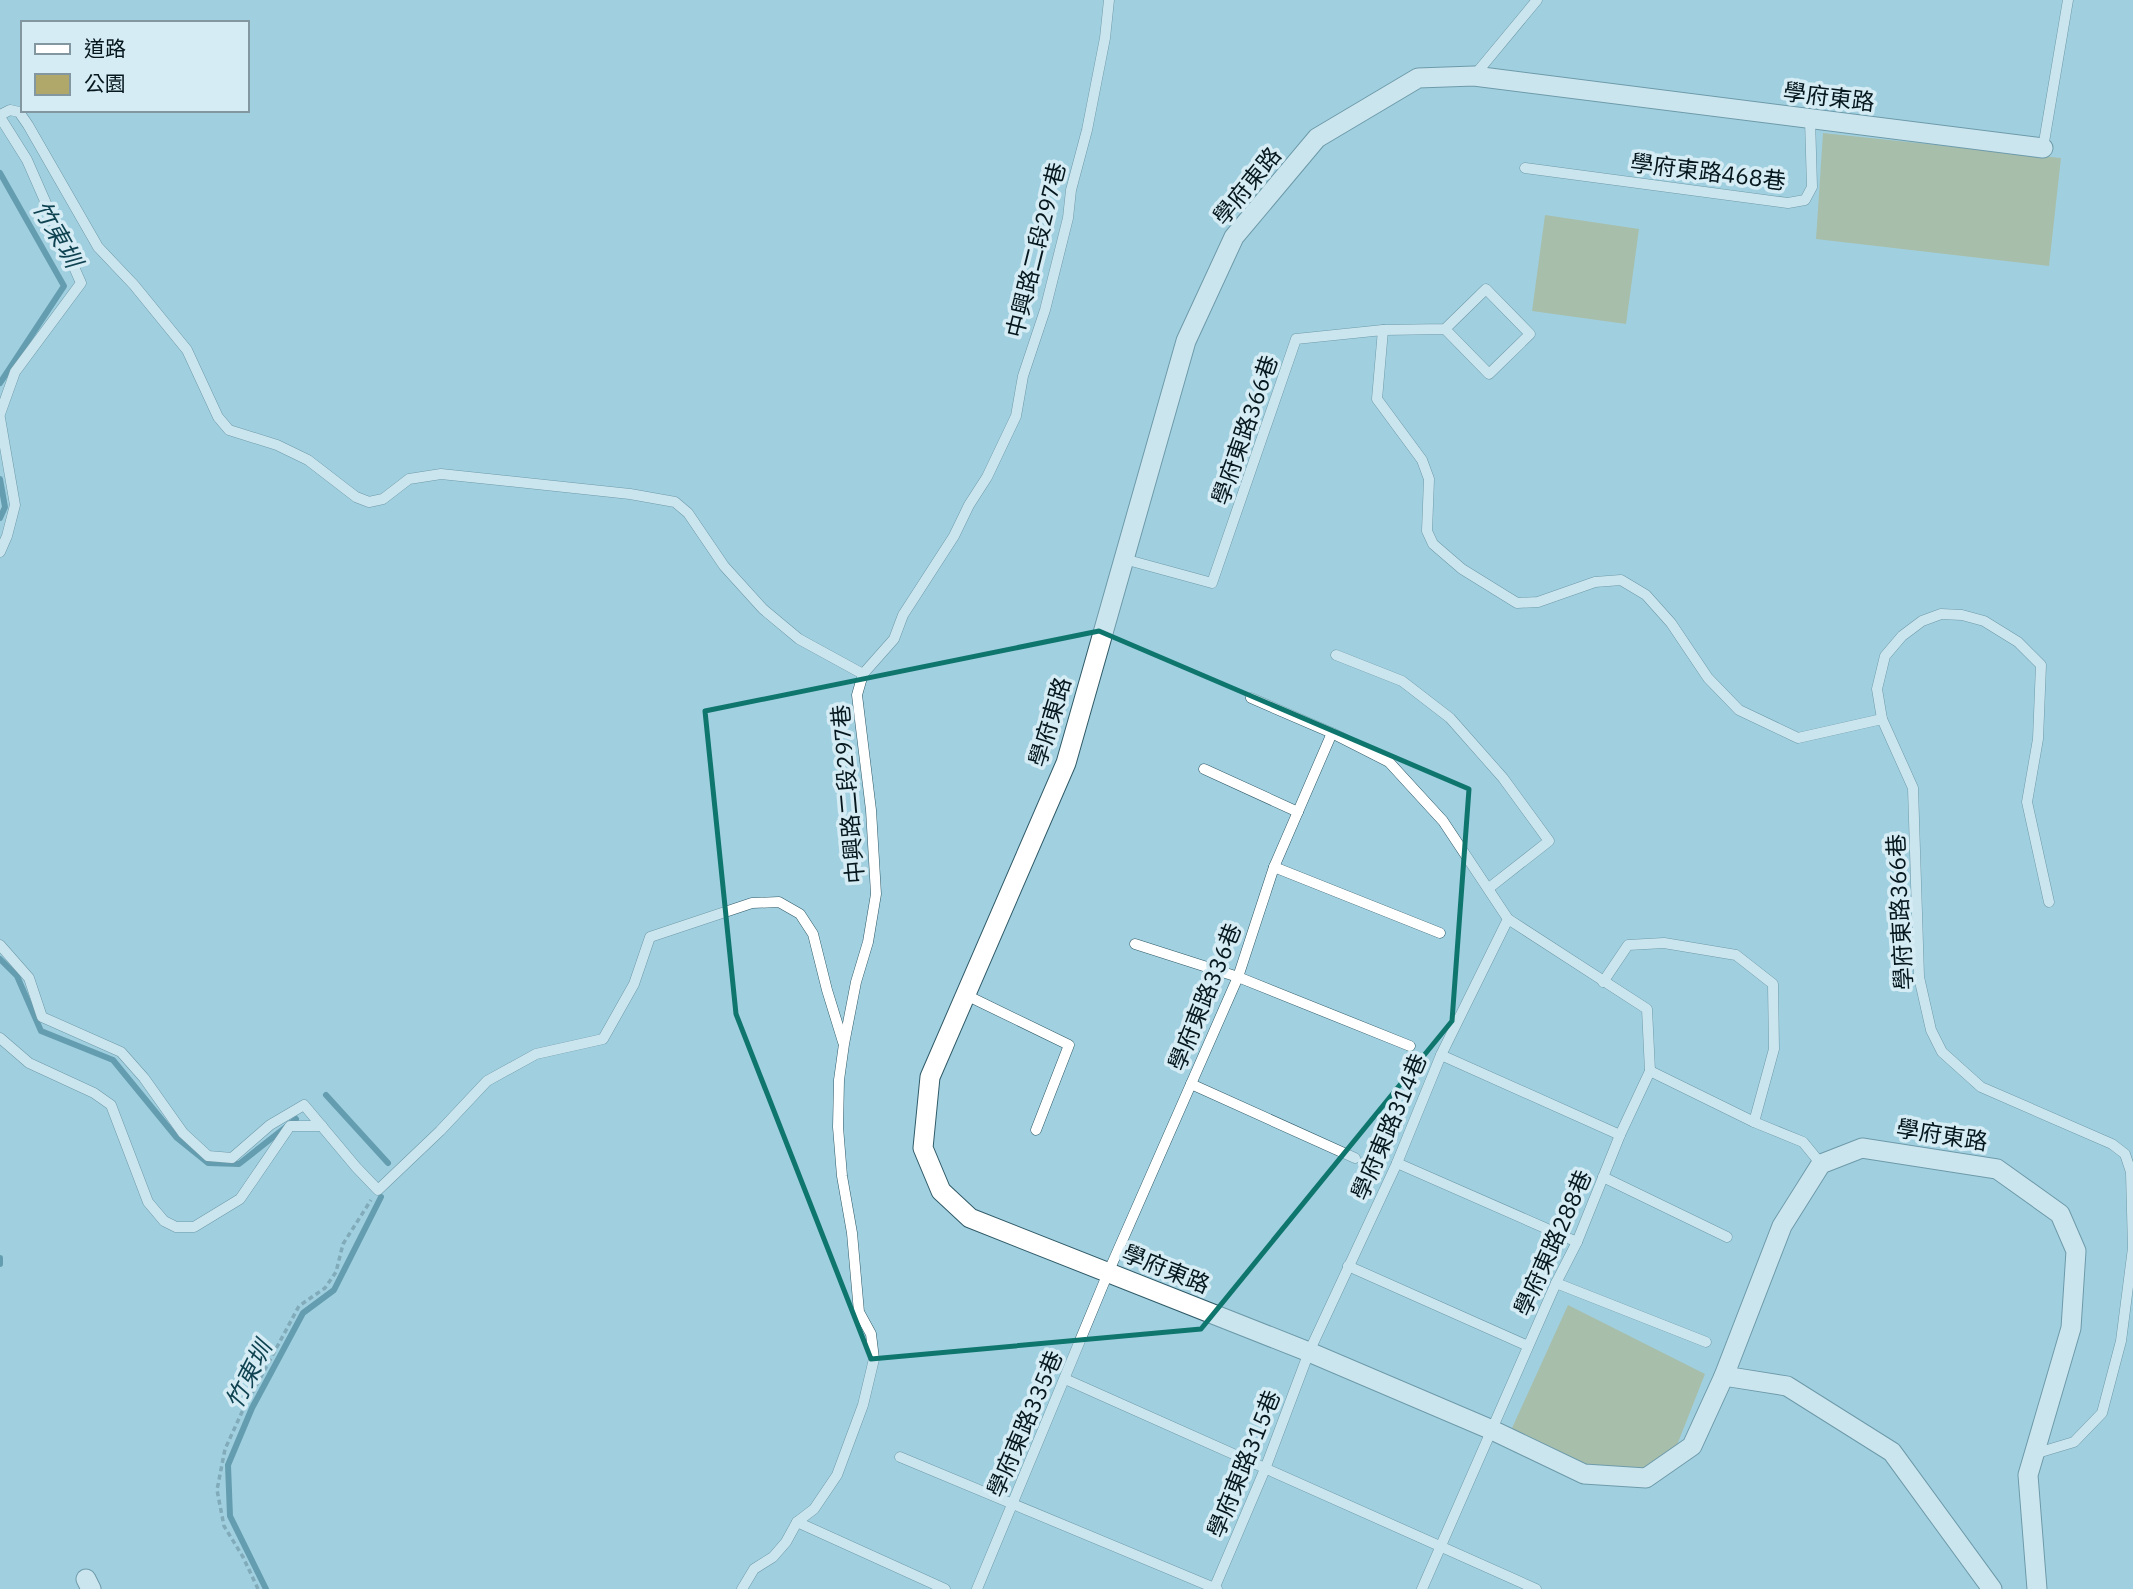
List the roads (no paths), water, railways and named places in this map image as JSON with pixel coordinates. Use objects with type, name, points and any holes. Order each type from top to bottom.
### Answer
[{"type":"street","name":"學府東路","points":[[2037,1589],[2028,1475],[2071,1328],[2076,1251],[2060,1214],[1997,1169],[1862,1148],[1821,1164],[1782,1226],[1724,1376],[1692,1446],[1646,1478],[1584,1474],[1492,1430],[1309,1352],[970,1218],[941,1191],[923,1148],[930,1077],[1066,763],[1186,341],[1234,237],[1317,138],[1419,78],[1474,76],[2043,148]]},
{"type":"street","points":[[1724,1376],[1787,1385],[1892,1452],[1992,1589]]},
{"type":"lane","name":"中興路二段297巷","points":[[742,1589],[754,1569],[773,1557],[786,1542],[797,1522],[814,1509],[838,1475],[863,1405],[874,1359],[870,1334],[859,1312],[852,1233],[842,1176],[839,1092],[844,1044],[856,982],[868,942],[876,894],[872,810],[857,695],[863,674],[894,639],[903,615],[954,536],[987,477],[1016,416],[1023,376],[1045,310],[1068,218],[1071,190],[1087,130],[1105,38],[1109,0]]},
{"type":"lane","points":[[1474,76],[1537,0]]},
{"type":"lane","points":[[2043,148],[2068,0]]},
{"type":"lane","points":[[0,552],[15,505],[0,416],[15,372],[81,283],[27,160],[0,116],[10,110],[19,112],[29,125],[98,247],[134,285],[187,350],[218,417],[229,430],[277,444],[308,460],[356,497],[369,502],[383,499],[409,479],[441,474],[630,494],[675,502],[688,513],[724,566],[763,609],[799,639],[863,674]]},
{"type":"lane","name":"學府東路468巷","points":[[1525,167],[1788,203],[1797,202],[1805,200],[1812,187],[1810,119]]},
{"type":"lane","points":[[1445,329],[1489,374],[1530,334],[1486,289],[1445,329],[1383,330],[1377,398],[1422,460],[1429,479],[1427,531],[1433,544],[1462,569],[1517,603],[1538,602],[1595,582],[1620,580],[1646,595],[1663,613],[1708,678],[1739,710],[1798,738],[1882,719]]},
{"type":"lane","name":"學府東路366巷","points":[[1124,559],[1212,583],[1296,339],[1383,330]]},
{"type":"lane","name":"學府東路366巷","points":[[2034,1455],[2074,1442],[2102,1413],[2121,1341],[2133,1248],[2131,1172],[2125,1154],[2112,1144],[1980,1087],[1942,1052],[1931,1030],[1919,977],[1913,788],[1882,719],[1877,689],[1885,656],[1902,636],[1922,621],[1941,614],[1962,615],[1984,621],[2018,642],[2041,665],[2038,738],[2027,802],[2049,902]]},
{"type":"lane","points":[[1336,655],[1402,681],[1450,718],[1503,778],[1549,841],[1489,888]]},
{"type":"lane","points":[[1251,698],[1332,733],[1389,762],[1443,821],[1508,919],[1647,1009],[1650,1071],[1754,1122],[1803,1142],[1821,1164]]},
{"type":"lane","name":"學府東路336巷","points":[[1108,1273],[1238,977],[1274,867],[1332,733]]},
{"type":"lane","points":[[1204,769],[1298,812]]},
{"type":"lane","points":[[1274,867],[1440,933]]},
{"type":"lane","points":[[0,945],[29,978],[43,1017],[121,1052],[144,1078],[183,1133],[208,1156],[232,1158],[270,1125],[304,1105],[378,1190],[440,1131],[487,1081],[536,1054],[604,1039],[634,984],[650,937],[752,903],[779,902],[800,914],[813,934],[844,1044]]},
{"type":"lane","name":"學府東路314巷","points":[[1309,1352],[1397,1163],[1441,1055],[1508,919]]},
{"type":"lane","points":[[1603,982],[1628,945],[1664,943],[1736,955],[1773,984],[1774,1049],[1754,1122]]},
{"type":"lane","points":[[1135,944],[1238,977],[1410,1046]]},
{"type":"lane","points":[[966,995],[1069,1045],[1036,1130]]},
{"type":"lane","points":[[0,1038],[29,1063],[94,1093],[111,1105],[148,1202],[164,1221],[176,1227],[194,1227],[240,1199],[290,1126],[322,1126]]},
{"type":"lane","points":[[1441,1055],[1620,1135]]},
{"type":"lane","name":"學府東路288巷","points":[[1422,1589],[1650,1071]]},
{"type":"lane","points":[[1191,1084],[1355,1158]]},
{"type":"lane","points":[[1397,1163],[1577,1242]]},
{"type":"lane","points":[[1603,1177],[1727,1237]]},
{"type":"lane","points":[[1348,1266],[1528,1346]]},
{"type":"lane","name":"學府東路335巷","points":[[977,1589],[1108,1273]]},
{"type":"lane","points":[[1556,1283],[1706,1342]]},
{"type":"lane","name":"學府東路315巷","points":[[1215,1589],[1265,1469],[1309,1352]]},
{"type":"lane","points":[[1065,1379],[1536,1589]]},
{"type":"lane","points":[[900,1457],[1215,1589]]},
{"type":"lane","points":[[797,1522],[945,1589]]},
{"type":"waterway","name":"竹東圳","points":[[0,173],[64,286],[0,383]]},
{"type":"waterway","name":"竹東圳","points":[[0,479],[5,507],[0,518]]},
{"type":"waterway","name":"竹東圳","points":[[0,959],[17,976],[41,1031],[113,1060],[177,1138],[208,1163],[239,1164],[296,1119]]},
{"type":"waterway","name":"竹東圳","points":[[326,1095],[388,1163]]},
{"type":"waterway","name":"竹東圳","points":[[266,1589],[230,1516],[228,1465],[252,1408],[303,1313],[334,1290],[381,1197]]},
{"type":"waterway","points":[[0,1258],[0,1264]]}]
